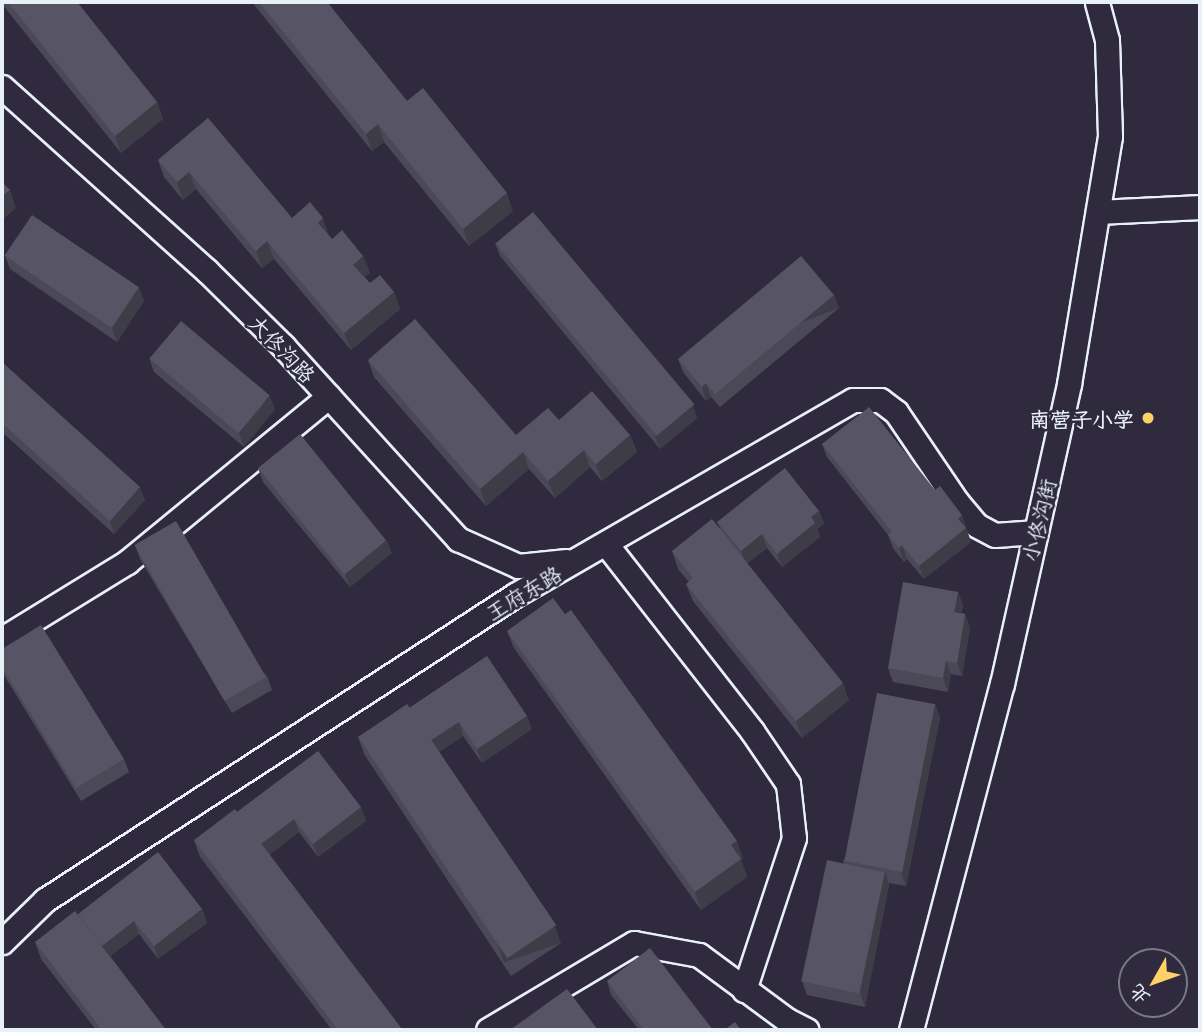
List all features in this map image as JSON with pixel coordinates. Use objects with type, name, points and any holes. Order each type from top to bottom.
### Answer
[{"type":"street","name":"小佟沟街","points":[[911,1030],[1002,684],[1069,384],[1110,136],[1107,40],[1097,2]]},
{"type":"street","name":"大佟沟路","points":[[2,87],[207,271],[329,396],[458,539],[518,566],[577,560]]},
{"type":"street","points":[[1098,212],[1200,206]]},
{"type":"street","points":[[2,639],[127,562],[329,396]]},
{"type":"street","name":"王府东路","points":[[2,942],[45,900],[515,595],[853,400],[880,401],[897,412],[957,502],[976,525],[995,535],[1036,532]]},
{"type":"street","points":[[606,544],[751,731],[788,784],[794,838],[773,909],[744,990]]},
{"type":"street","points":[[488,1030],[634,943],[699,955],[744,990],[807,1030]]},
{"type":"building","points":[[8,2],[77,2],[157,102],[115,136]]},
{"type":"building","points":[[259,2],[327,2],[407,101],[423,88],[507,193],[463,229],[378,124],[366,134]]},
{"type":"building","points":[[208,118],[292,218],[310,202],[323,218],[318,223],[332,239],[342,230],[363,256],[353,265],[370,283],[380,275],[394,292],[344,333],[267,241],[256,251],[189,172],[177,182],[158,160]]},
{"type":"building","points":[[2,182],[10,190],[2,197]]},
{"type":"building","points":[[533,212],[694,404],[657,436],[495,243]]},
{"type":"building","points":[[32,215],[139,287],[112,328],[5,256]]},
{"type":"building","points":[[801,256],[834,295],[715,394],[706,383],[702,387],[678,359]]},
{"type":"building","points":[[415,319],[516,435],[548,408],[559,420],[592,391],[630,435],[596,464],[584,450],[548,481],[523,452],[480,489],[368,360]]},
{"type":"building","points":[[181,321],[270,396],[238,433],[150,359]]},
{"type":"building","points":[[2,362],[140,487],[110,521],[2,423]]},
{"type":"building","points":[[869,407],[935,490],[940,486],[962,515],[958,519],[966,528],[919,566],[902,545],[899,548],[888,535],[892,532],[822,444]]},
{"type":"building","points":[[300,434],[386,540],[344,574],[258,468]]},
{"type":"building","points":[[785,468],[819,511],[811,517],[815,523],[777,554],[762,534],[741,551],[717,522]]},
{"type":"building","points":[[712,519],[843,683],[796,721],[686,584],[693,578],[672,551]]},
{"type":"building","points":[[176,521],[266,677],[224,701],[134,545]]},
{"type":"building","points":[[903,582],[958,592],[954,612],[965,614],[957,663],[946,661],[943,678],[888,668]]},
{"type":"building","points":[[553,598],[565,614],[571,610],[737,841],[731,845],[741,859],[695,892],[507,631]]},
{"type":"building","points":[[41,625],[124,759],[76,788],[2,667],[2,649]]},
{"type":"building","points":[[487,656],[527,716],[477,749],[459,722],[431,740],[409,708]]},
{"type":"building","points":[[877,693],[935,704],[902,872],[844,861]]},
{"type":"building","points":[[407,704],[556,925],[507,958],[358,737]]},
{"type":"building","points":[[318,751],[361,807],[313,844],[294,819],[261,844],[237,812]]},
{"type":"building","points":[[235,809],[402,1029],[338,1030],[194,840]]},
{"type":"building","points":[[158,852],[202,909],[154,946],[134,921],[102,946],[78,914]]},
{"type":"building","points":[[827,860],[885,872],[859,994],[801,981]]},
{"type":"building","points":[[75,911],[166,1030],[102,1030],[35,942]]},
{"type":"building","points":[[650,948],[713,1030],[644,1030],[607,981]]},
{"type":"building","points":[[567,989],[598,1030],[510,1030]]},
{"type":"building","points":[[735,1022],[741,1030],[724,1030]]},
{"type":"place","name":"南营子小学","points":[[1148,418]]}]
